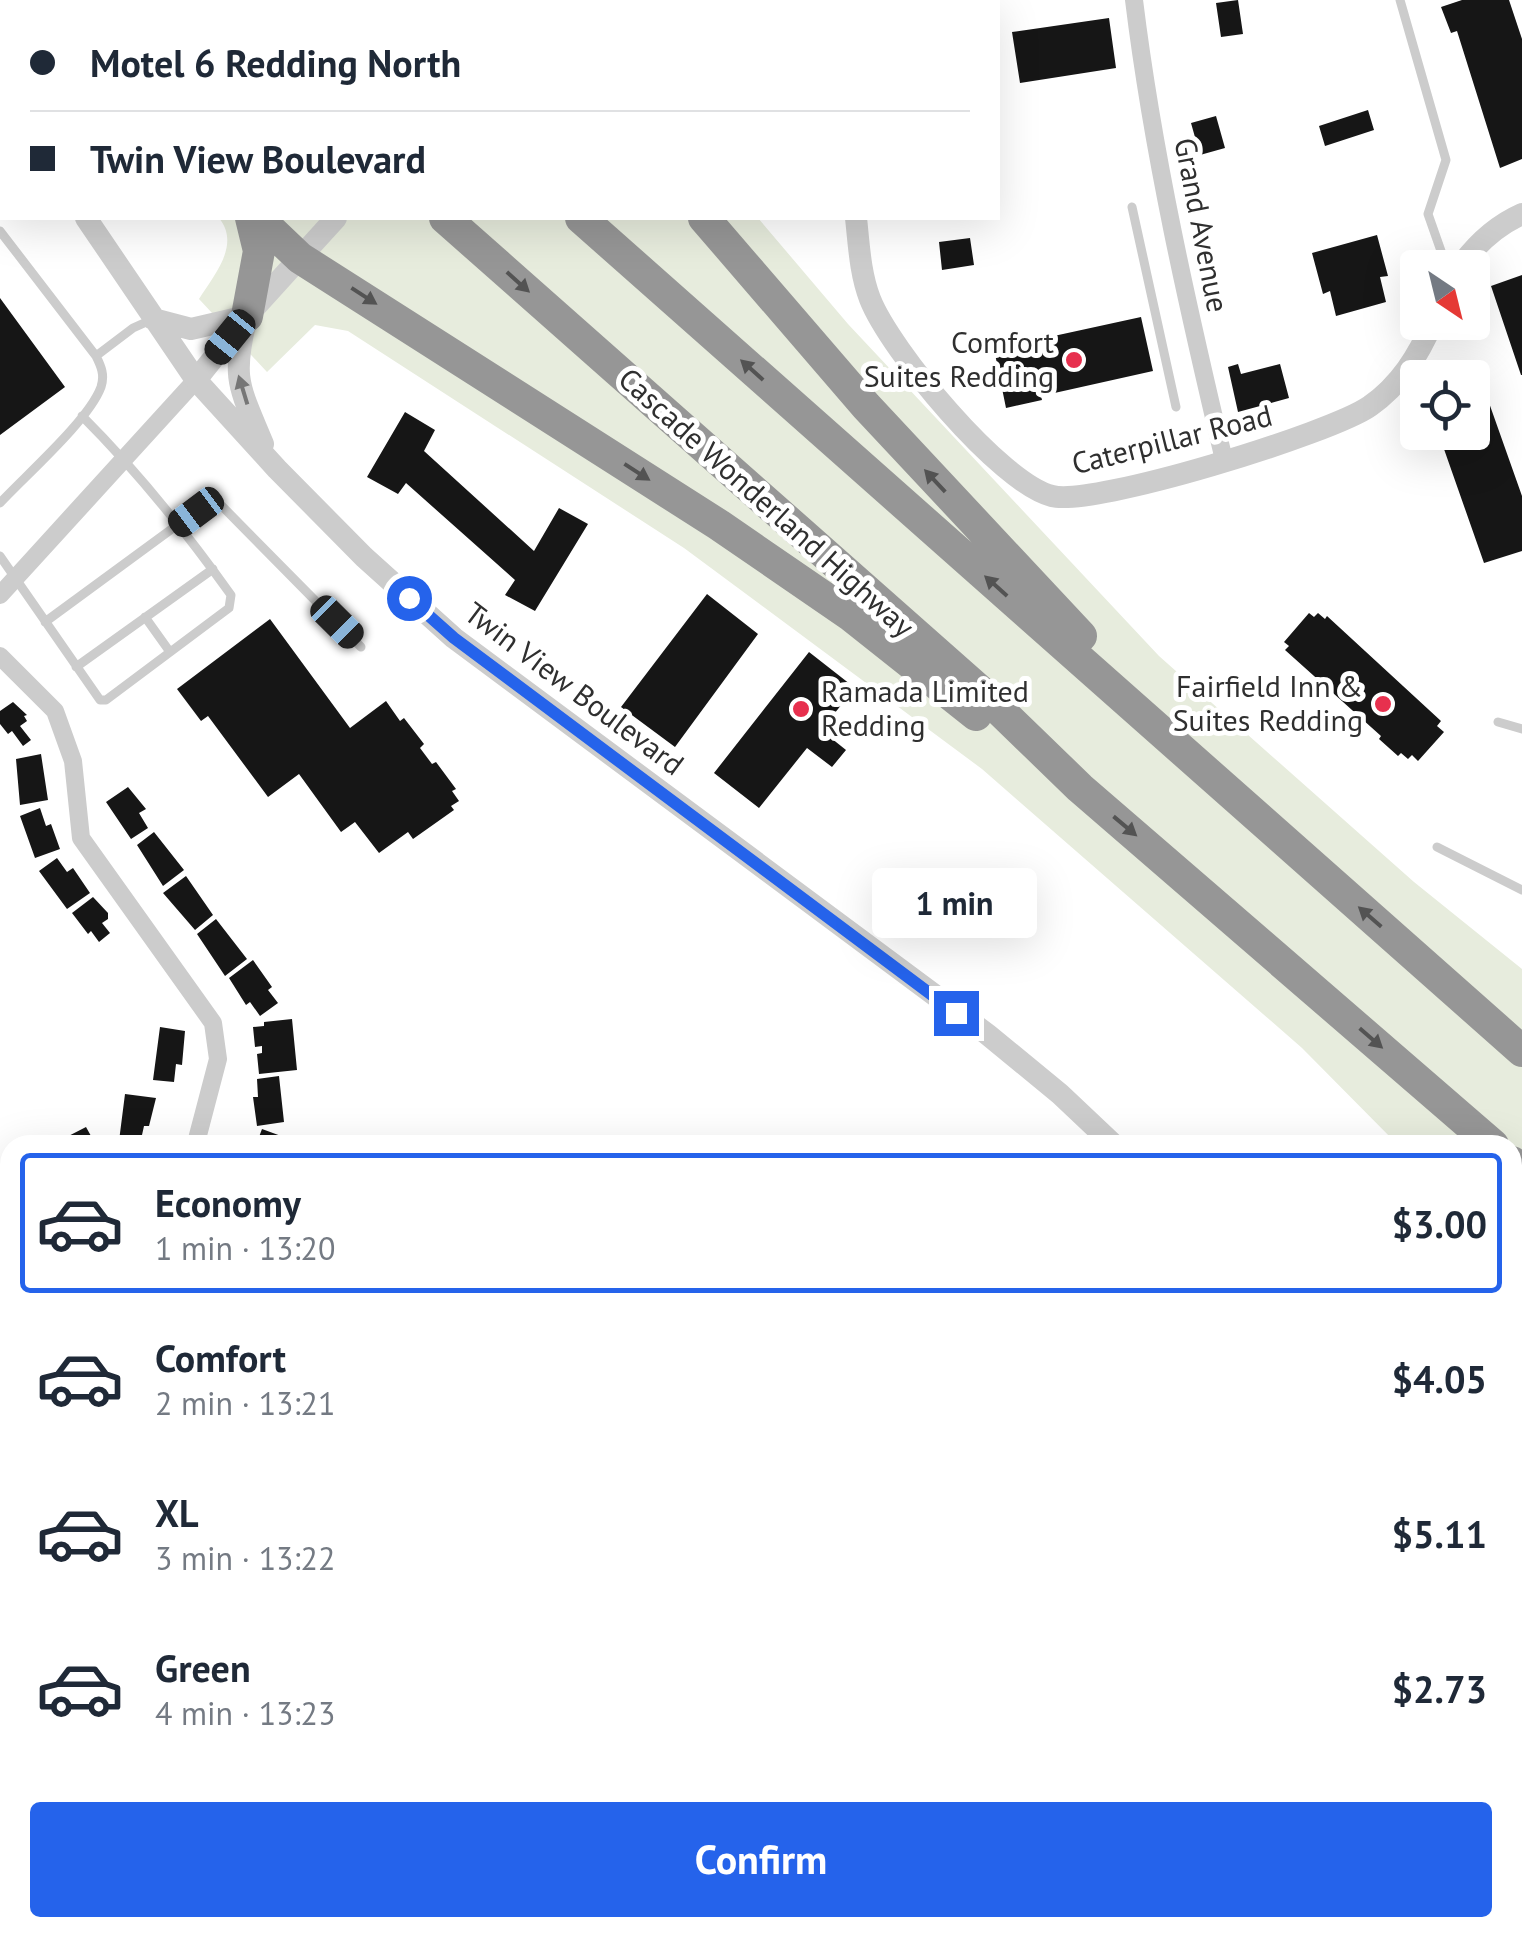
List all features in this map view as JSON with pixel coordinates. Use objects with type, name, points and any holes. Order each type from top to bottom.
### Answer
[{"type":"highway","points":[[247,316],[258,252],[254,220]]},
{"type":"highway","points":[[256,220],[300,258],[719,526],[850,615],[1012,744],[1080,788]]},
{"type":"highway","name":"Cascade Wonderland Highway","points":[[447,220],[980,691],[1080,788],[1481,1135]]},
{"type":"highway","points":[[582,220],[1522,1051]]},
{"type":"highway","points":[[706,220],[866,406],[1127,684],[1164,735]]},
{"type":"street","name":"Grand Avenue","points":[[1134,0],[1142,70],[1166,199],[1224,460]]},
{"type":"street","points":[[1474,250],[1503,222],[1522,214]]},
{"type":"street","name":"Twin View Boulevard","points":[[87,220],[196,380],[364,558],[454,638],[987,1034],[1103,1135]]},
{"type":"street","points":[[0,595],[196,380],[247,316],[334,220]]},
{"type":"street","name":"Caterpillar Road","points":[[856,220],[863,278],[870,301],[896,346],[970,432],[1025,484],[1036,491],[1069,499],[1114,491],[1318,432],[1368,408],[1403,376],[1423,340]]},
{"type":"street","points":[[154,319],[191,328],[247,316]]},
{"type":"street","points":[[247,316],[237,356],[238,384],[270,462]]},
{"type":"street","points":[[0,656],[55,711],[73,761],[81,838],[213,1023],[218,1059],[198,1135]]},
{"type":"lane","points":[[1400,0],[1446,160],[1428,214],[1441,250]]},
{"type":"lane","points":[[1132,207],[1176,408]]},
{"type":"lane","points":[[0,231],[103,370],[101,386],[82,416],[0,503]]},
{"type":"lane","points":[[96,356],[133,328],[154,319]]},
{"type":"lane","points":[[0,556],[100,700],[106,700],[229,608],[231,595],[212,569],[124,458],[82,416]]},
{"type":"lane","points":[[44,622],[214,498],[362,647]]},
{"type":"lane","points":[[76,667],[212,569]]},
{"type":"lane","points":[[145,617],[170,652]]},
{"type":"lane","points":[[1498,722],[1522,730]]},
{"type":"lane","points":[[1438,848],[1522,890]]},
{"type":"shaded area","points":[[220,220],[760,220],[848,324],[1159,656],[1414,882],[1522,969],[1522,1135],[1388,1135],[1302,1048],[982,769],[684,548],[348,331],[315,325],[267,372],[199,299],[223,260],[225,228]]},
{"type":"building","points":[[1238,0],[1243,34],[1221,37],[1216,3]]},
{"type":"building","points":[[1462,0],[1509,0],[1522,39],[1522,159],[1500,168],[1457,31],[1451,33],[1441,7]]},
{"type":"building","points":[[1109,18],[1116,68],[1020,83],[1012,32]]},
{"type":"building","points":[[1368,110],[1374,130],[1325,146],[1319,126]]},
{"type":"building","points":[[1216,116],[1225,148],[1200,155],[1191,123]]},
{"type":"building","points":[[1377,235],[1388,276],[1380,277],[1386,302],[1336,316],[1330,291],[1323,294],[1312,253]]},
{"type":"building","points":[[970,238],[974,265],[942,270],[939,242]]},
{"type":"building","points":[[1522,275],[1522,375],[1521,375],[1491,286]]},
{"type":"building","points":[[0,298],[65,387],[0,435]]},
{"type":"building","name":"Comfort Suites Redding","points":[[1141,317],[1153,371],[1041,396],[1042,400],[1006,408],[994,349]]},
{"type":"building","points":[[1238,364],[1241,374],[1280,364],[1289,398],[1238,412],[1228,367]]},
{"type":"building","points":[[1490,406],[1522,496],[1522,551],[1484,563],[1444,450],[1490,450]]},
{"type":"building","points":[[405,412],[435,430],[424,451],[534,551],[559,508],[588,524],[535,611],[505,595],[515,580],[406,483],[398,494],[367,477]]},
{"type":"building","points":[[707,594],[758,634],[675,747],[621,707]]},
{"type":"building","name":"Fairfield Inn & Suites Redding","points":[[1309,613],[1314,617],[1318,613],[1325,619],[1327,616],[1441,721],[1437,726],[1444,732],[1418,761],[1412,755],[1408,759],[1401,753],[1398,756],[1285,650],[1289,646],[1284,642]]},
{"type":"building","points":[[270,619],[350,728],[386,701],[400,721],[404,718],[424,744],[420,748],[456,789],[452,791],[459,801],[451,806],[454,810],[413,839],[408,832],[379,853],[355,822],[341,832],[299,774],[268,797],[208,716],[201,721],[177,689]]},
{"type":"building","name":"Ramada Limited Redding","points":[[809,652],[855,688],[821,730],[846,750],[832,767],[807,748],[759,808],[714,773]]},
{"type":"building","points":[[13,702],[27,715],[27,721],[20,726],[31,740],[23,746],[12,731],[8,734],[0,724],[0,711]]},
{"type":"building","points":[[41,754],[48,800],[20,805],[16,759]]},
{"type":"building","points":[[128,787],[146,809],[139,813],[148,828],[131,839],[106,802]]},
{"type":"building","points":[[40,808],[60,849],[35,858],[20,816]]},
{"type":"building","points":[[154,832],[184,870],[163,886],[137,845]]},
{"type":"building","points":[[57,858],[67,872],[73,868],[90,893],[67,909],[39,871]]},
{"type":"building","points":[[186,876],[213,915],[195,930],[163,893]]},
{"type":"building","points":[[93,897],[108,913],[108,919],[102,923],[110,933],[99,942],[72,913]]},
{"type":"building","points":[[216,919],[247,959],[225,976],[197,934]]},
{"type":"building","points":[[253,960],[278,1003],[260,1016],[250,1002],[246,1005],[229,978]]},
{"type":"building","points":[[292,1019],[297,1070],[259,1074],[257,1054],[262,1053],[262,1046],[255,1047],[253,1027]]},
{"type":"building","points":[[160,1027],[185,1031],[182,1065],[176,1064],[174,1082],[153,1080]]},
{"type":"building","points":[[279,1076],[284,1122],[257,1126],[253,1097],[258,1097],[257,1079]]},
{"type":"building","points":[[125,1094],[156,1098],[149,1126],[144,1126],[142,1135],[120,1135]]},
{"type":"building","points":[[86,1127],[90,1135],[70,1135]]},
{"type":"place","name":"Comfort Suites Redding","points":[[1074,360]]},
{"type":"place","name":"Fairfield Inn & Suites Redding","points":[[1383,704]]},
{"type":"place","name":"Ramada Limited Redding","points":[[801,709]]},
{"type":"route","points":[[409,598],[454,638],[956,1013]]}]
